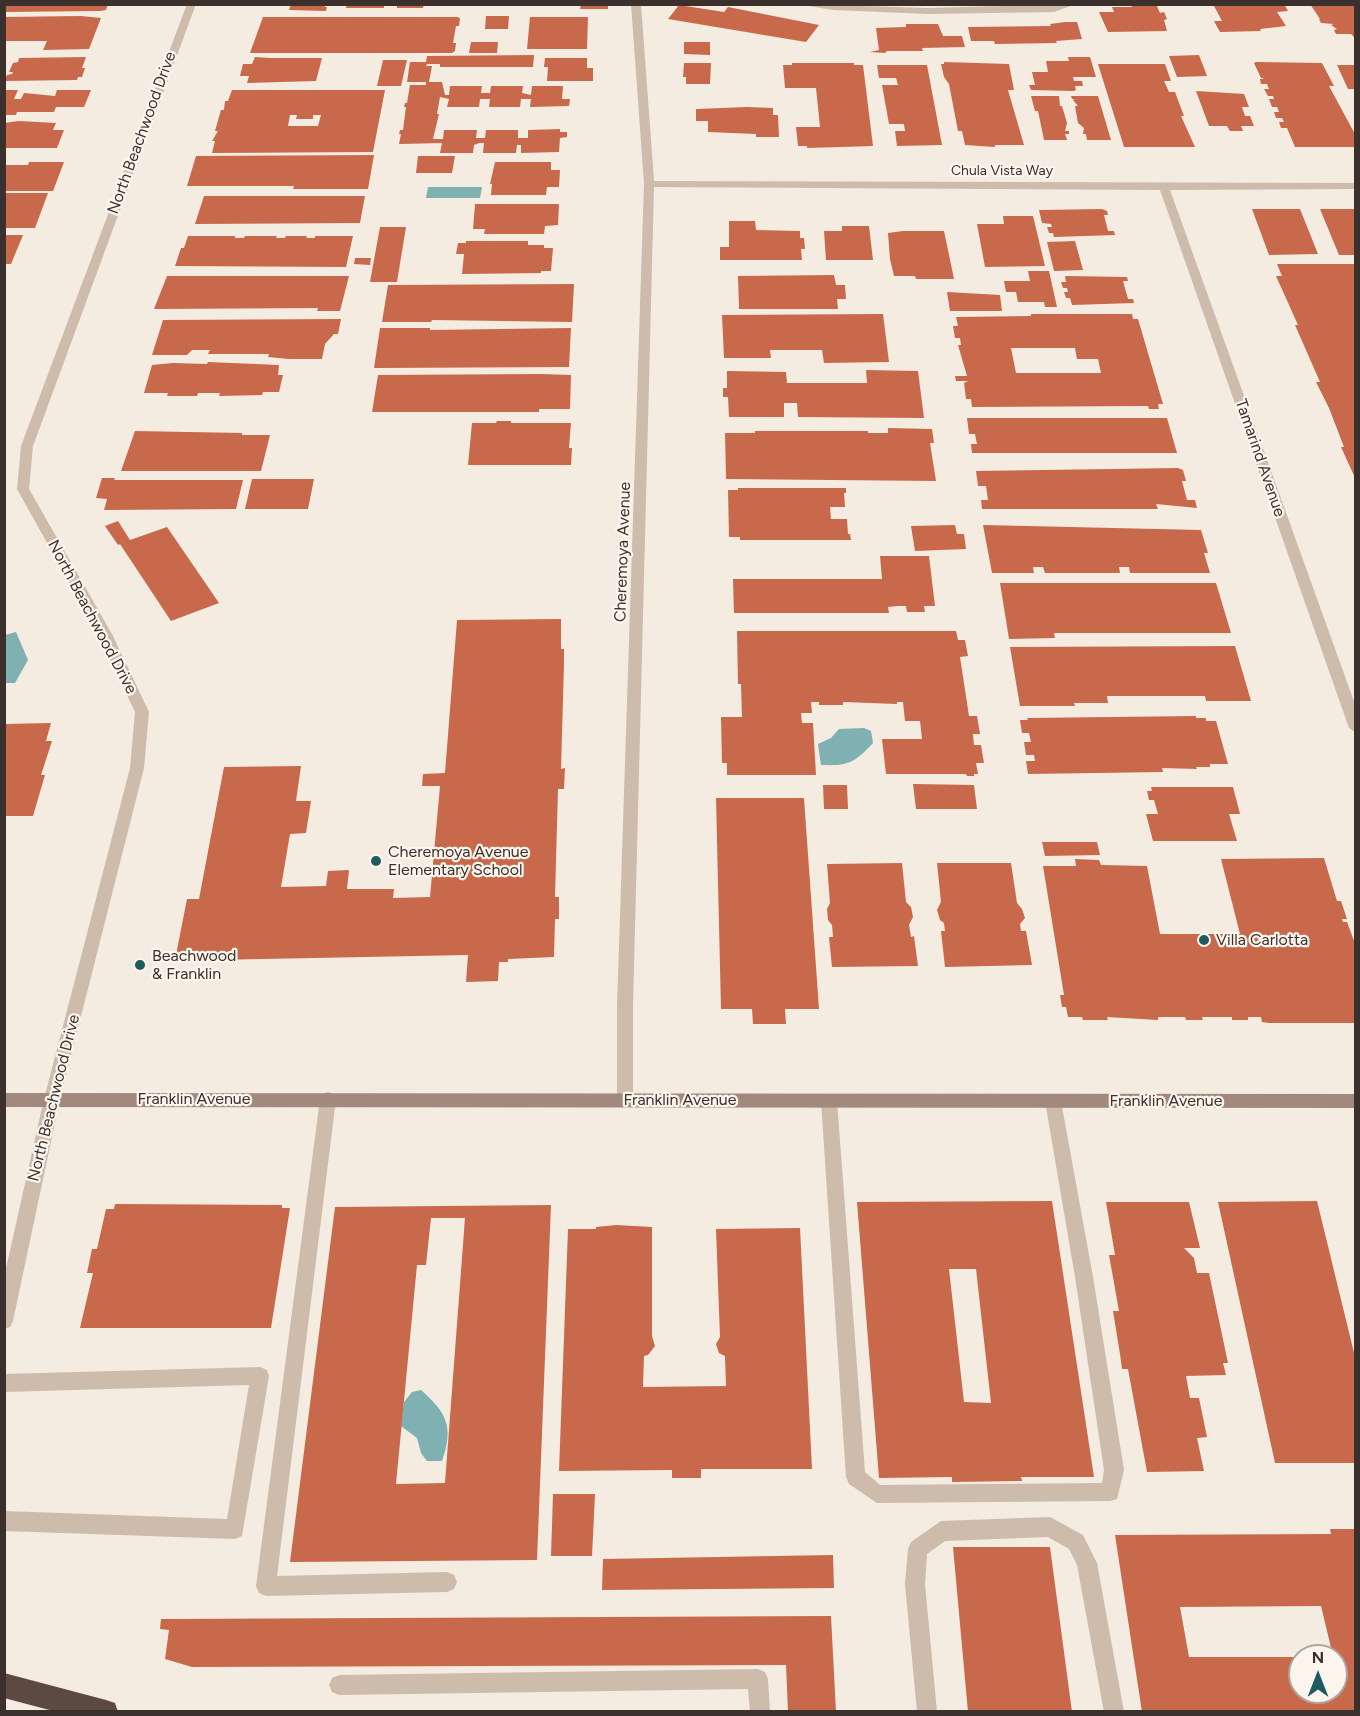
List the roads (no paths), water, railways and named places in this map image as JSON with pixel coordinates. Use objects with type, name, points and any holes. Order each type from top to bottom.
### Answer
[{"type":"highway","points":[[4,1685],[106,1712]]},
{"type":"main road","name":"Franklin Avenue","points":[[4,1100],[1053,1101],[1354,1105]]},
{"type":"street","name":"North Beachwood Drive","points":[[4,1322],[52,1099],[137,768],[142,712],[106,636],[23,489],[27,446],[180,29],[192,4]]},
{"type":"street","name":"Cheremoya Avenue","points":[[625,1100],[649,184],[636,4]]},
{"type":"street","points":[[801,4],[849,10],[908,11],[1054,9],[1072,4]]},
{"type":"street","name":"Chula Vista Way","points":[[649,184],[1356,186]]},
{"type":"street","name":"Tamarind Avenue","points":[[1164,187],[1356,728]]},
{"type":"street","points":[[328,1099],[266,1586],[447,1582]]},
{"type":"street","points":[[830,1101],[856,1477],[876,1494],[1110,1492],[1114,1470],[1084,1277],[1053,1101]]},
{"type":"street","points":[[4,1383],[260,1376],[235,1529],[4,1521]]},
{"type":"street","points":[[927,1712],[915,1584],[918,1549],[941,1530],[1050,1527],[1076,1542],[1087,1563],[1114,1712]]},
{"type":"street","points":[[339,1685],[758,1679],[760,1712]]},
{"type":"water","points":[[428,187],[482,187],[480,198],[426,198]]},
{"type":"water","points":[[16,632],[28,660],[15,683],[5,683],[5,635]]},
{"type":"water","points":[[864,728],[871,731],[873,743],[861,755],[845,764],[821,765],[818,744],[831,738],[839,729]]},
{"type":"water","points":[[421,1390],[437,1406],[446,1421],[446,1449],[442,1461],[427,1461],[421,1453],[417,1438],[401,1426],[404,1402],[412,1392]]},
{"type":"place","name":"Cheremoya Avenue Elementary School","points":[[376,861]]},
{"type":"place","name":"Villa Carlotta","points":[[1204,940]]},
{"type":"place","name":"Beachwood & Franklin","points":[[140,965]]}]
